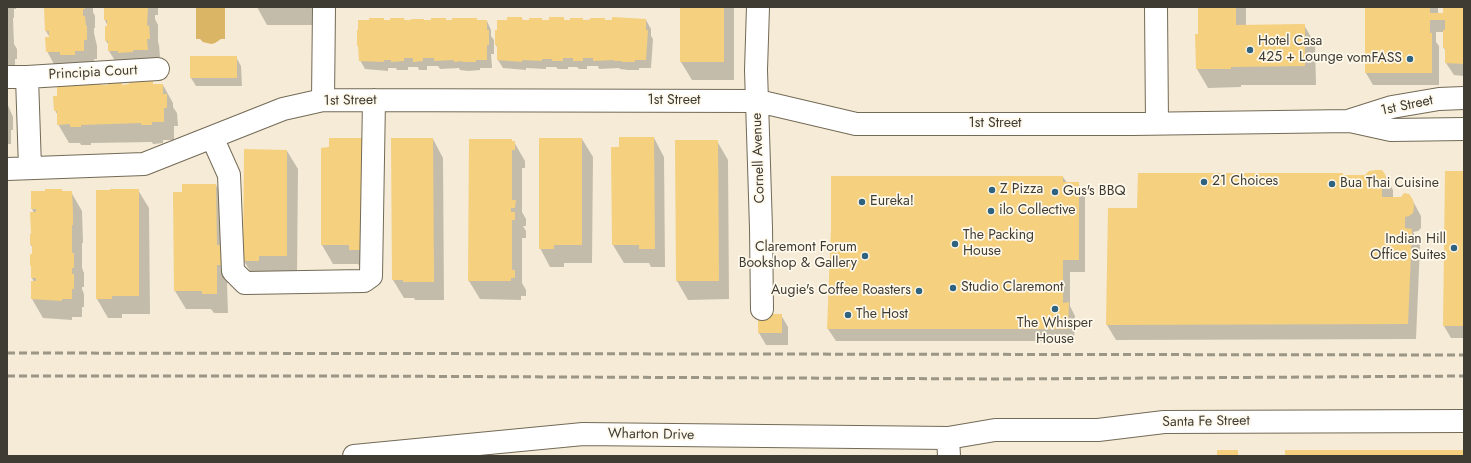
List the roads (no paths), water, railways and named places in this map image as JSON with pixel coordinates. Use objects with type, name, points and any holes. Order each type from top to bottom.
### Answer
[{"type":"street","points":[[323,100],[324,7]]},
{"type":"street","name":"Cornell Avenue","points":[[758,7],[756,70],[758,101],[762,309]]},
{"type":"street","points":[[1156,7],[1157,124]]},
{"type":"street","name":"Principia Court","points":[[30,168],[17,77],[158,69]]},
{"type":"street","name":"1st Street","points":[[1350,121],[1392,107],[1439,99],[1464,98]]},
{"type":"street","name":"1st Street","points":[[7,169],[144,164],[283,109],[323,100],[758,101],[856,124],[1157,124],[1350,121],[1391,130],[1464,129]]},
{"type":"street","points":[[212,137],[229,175],[233,271],[245,283],[364,281],[371,276],[374,100]]},
{"type":"street","name":"Santa Fe Street","points":[[948,447],[995,430],[1098,430],[1164,422],[1464,421]]},
{"type":"street","name":"Wharton Drive","points":[[354,456],[583,434],[948,447]]},
{"type":"railway","points":[[7,353],[1464,355]]},
{"type":"railway","points":[[7,376],[1005,379],[1464,376]]},
{"type":"place","name":"Hotel Casa 425 + Lounge","points":[[1250,50]]},
{"type":"place","name":"vomFASS","points":[[1410,59]]},
{"type":"place","name":"21 Choices","points":[[1204,182]]},
{"type":"place","name":"Bua Thai Cuisine","points":[[1332,184]]},
{"type":"place","name":"Z Pizza","points":[[992,190]]},
{"type":"place","name":"Gus's BBQ","points":[[1055,192]]},
{"type":"place","name":"Eureka!","points":[[862,202]]},
{"type":"place","name":"ilo Collective","points":[[991,211]]},
{"type":"place","name":"The Packing House","points":[[955,244]]},
{"type":"place","name":"Indian Hill Office Suites","points":[[1454,248]]},
{"type":"place","name":"Claremont Forum Bookshop & Gallery","points":[[865,256]]},
{"type":"place","name":"Studio Claremont","points":[[953,288]]},
{"type":"place","name":"Augie's Coffee Roasters","points":[[919,291]]},
{"type":"place","name":"The Whisper House","points":[[1055,309]]},
{"type":"place","name":"The Host","points":[[848,315]]}]
